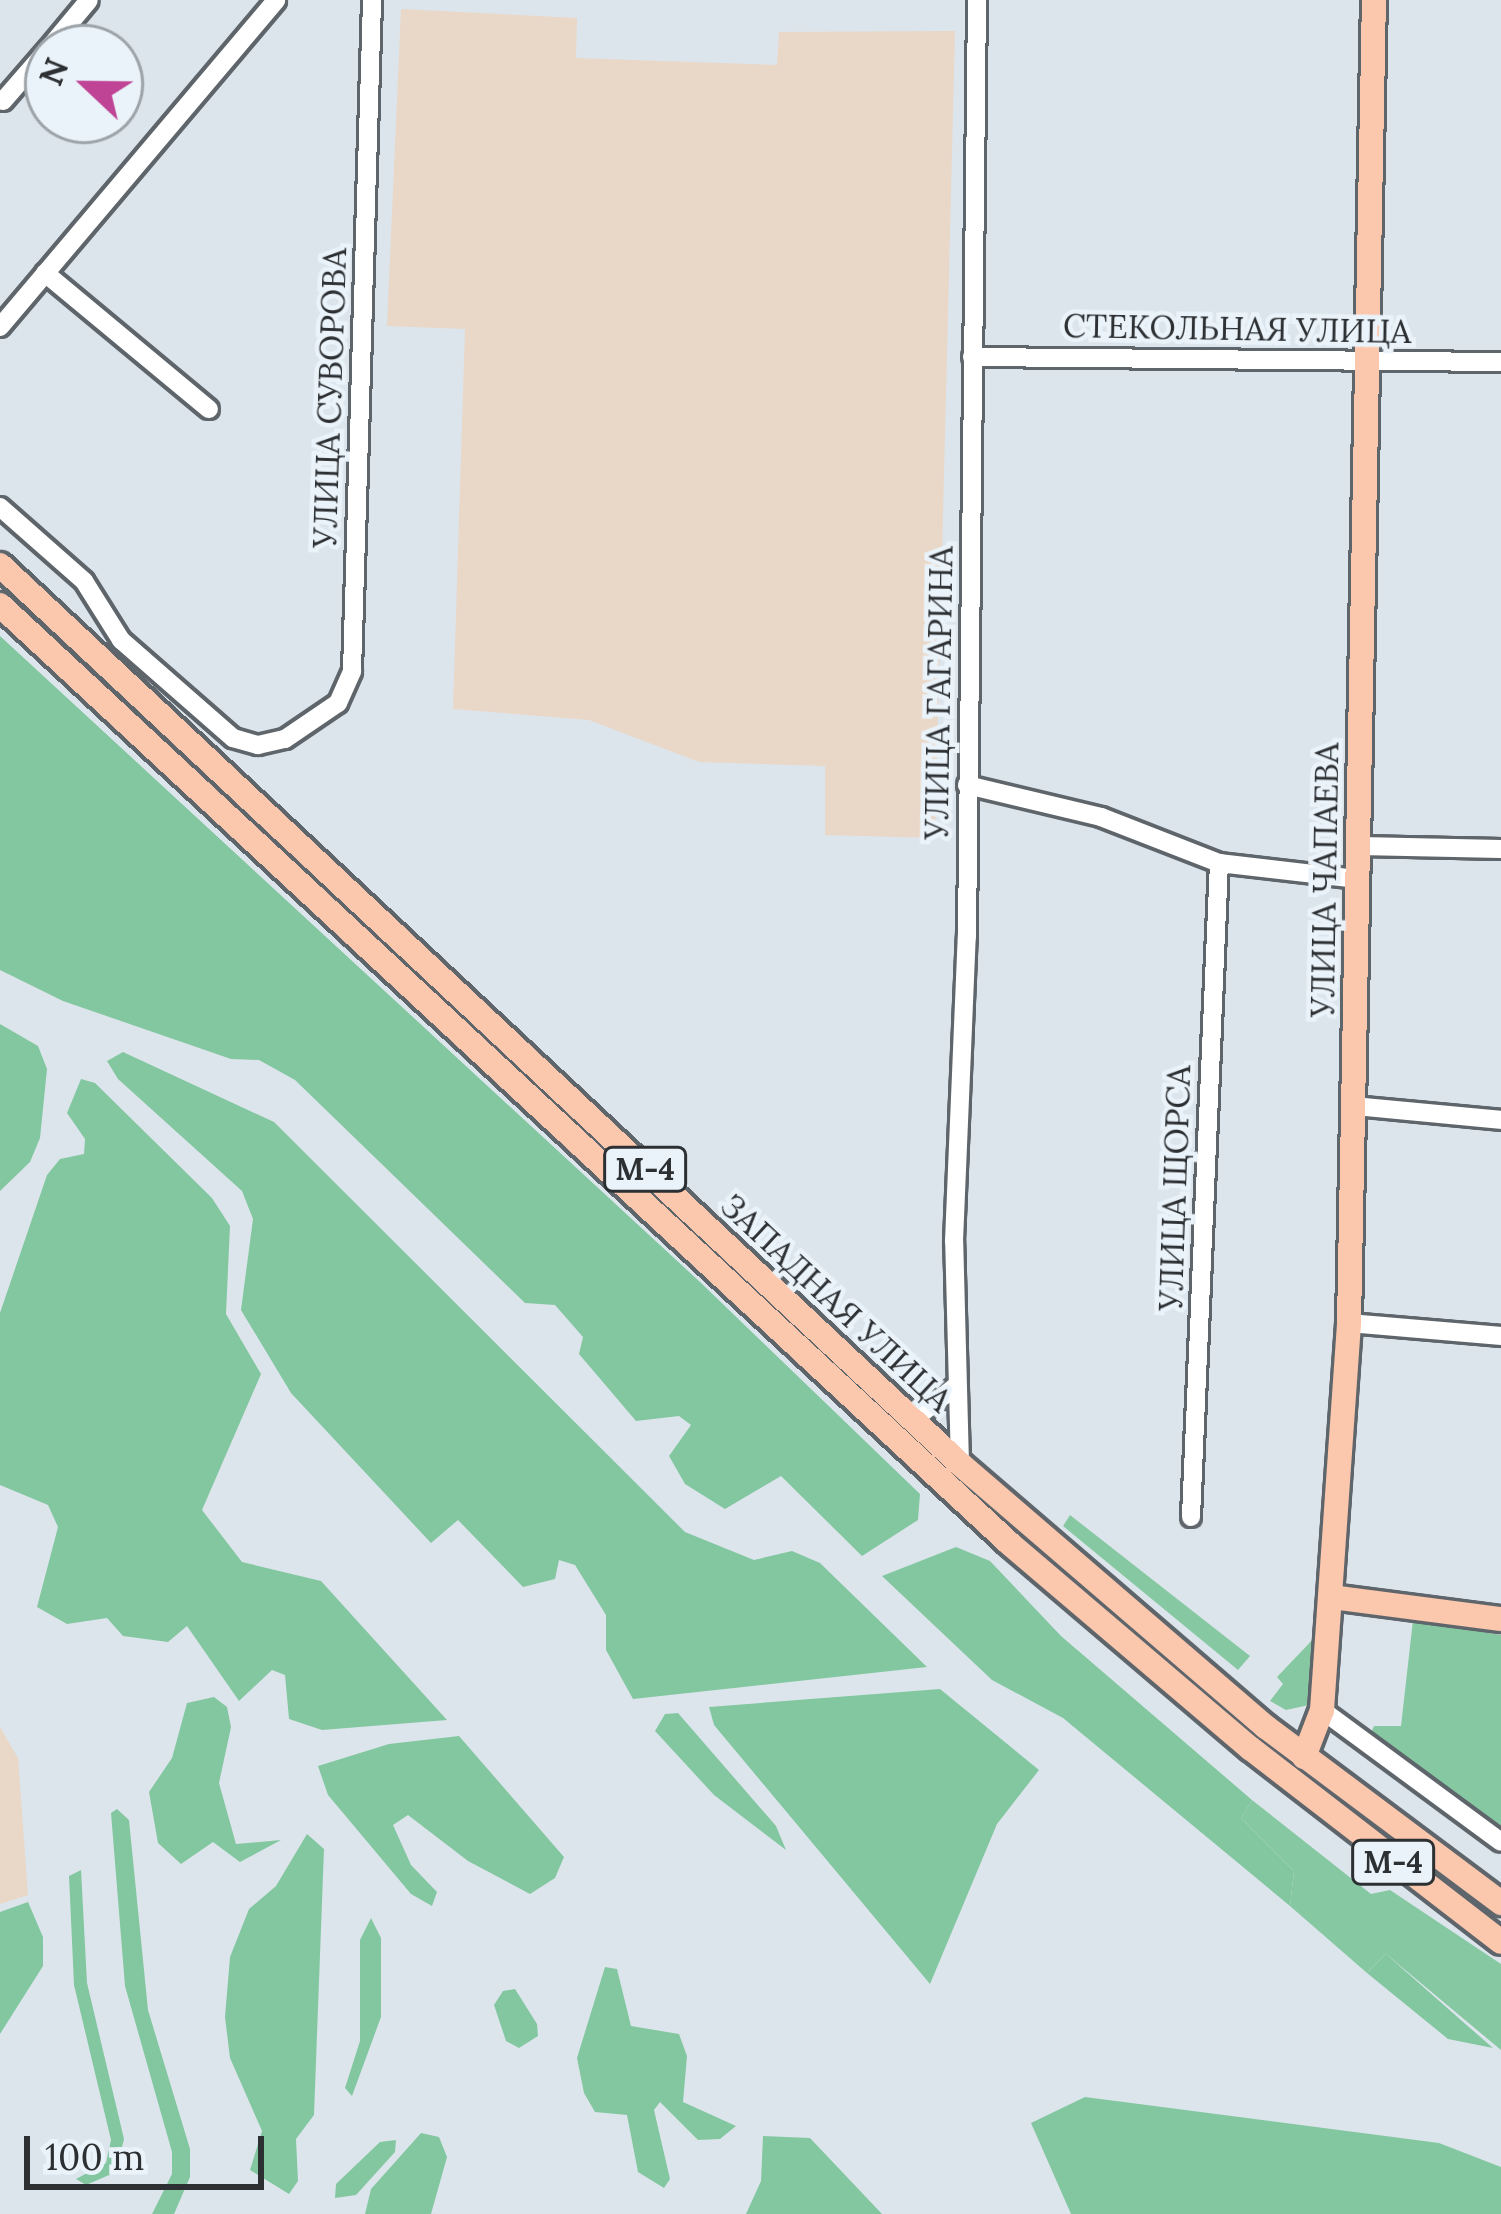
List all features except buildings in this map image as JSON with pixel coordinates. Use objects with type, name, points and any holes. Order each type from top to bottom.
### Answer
[{"type":"main road","name":"УЛИЦА ЧАПАЕВА","points":[[1304,1756],[1322,1710],[1348,1323],[1360,846],[1363,361],[1374,0]]},
{"type":"main road","name":"ЗАПАДНАЯ УЛИЦА","points":[[0,565],[960,1464],[1304,1756],[1501,1903]]},
{"type":"main road","name":"ЗАПАДНАЯ УЛИЦА","points":[[0,605],[1010,1544],[1240,1741],[1501,1942]]},
{"type":"main road","points":[[1330,1598],[1501,1619]]},
{"type":"street","points":[[68,24],[89,0]]},
{"type":"street","points":[[0,327],[276,0]]},
{"type":"street","name":"УЛИЦА СУВОРОВА","points":[[0,507],[84,581],[121,640],[202,716],[258,745],[324,720],[352,671],[372,0]]},
{"type":"street","name":"УЛИЦА ГАГАРИНА","points":[[960,1464],[956,1386],[977,0]]},
{"type":"street","points":[[3,101],[24,76]]},
{"type":"street","points":[[45,273],[209,409]]},
{"type":"street","name":"СТЕКОЛЬНАЯ УЛИЦА","points":[[972,357],[1501,362]]},
{"type":"street","points":[[967,785],[1101,817],[1219,863],[1358,879]]},
{"type":"street","points":[[1360,846],[1501,849]]},
{"type":"street","name":"УЛИЦА ЩОРСА","points":[[1191,1517],[1219,863]]},
{"type":"street","points":[[1354,1106],[1501,1120]]},
{"type":"street","points":[[1348,1323],[1501,1336]]},
{"type":"street","points":[[912,1421],[956,1386]]},
{"type":"street","points":[[1322,1710],[1501,1842]]},
{"type":"shaded area","points":[[401,9],[577,18],[576,58],[777,65],[779,32],[955,31],[935,838],[825,835],[825,766],[699,762],[589,720],[453,709],[465,329],[387,326]]},
{"type":"shaded area","points":[[0,1727],[18,1758],[28,1895],[0,1904]]},
{"type":"green space","points":[[0,636],[700,1282],[920,1494],[918,1520],[862,1556],[781,1476],[725,1509],[685,1484],[669,1456],[691,1425],[679,1416],[636,1421],[579,1354],[583,1337],[555,1305],[525,1303],[295,1080],[259,1060],[231,1059],[63,1001],[0,970]]},
{"type":"green space","points":[[0,1024],[38,1046],[47,1069],[40,1138],[30,1162],[0,1191]]},
{"type":"green space","points":[[123,1052],[274,1122],[685,1532],[754,1560],[792,1551],[820,1563],[927,1667],[633,1699],[606,1650],[606,1615],[575,1565],[559,1560],[555,1579],[523,1587],[458,1520],[431,1543],[291,1393],[241,1310],[253,1219],[242,1191],[118,1079],[107,1061]]},
{"type":"green space","points":[[81,1079],[95,1083],[212,1198],[230,1226],[226,1314],[261,1374],[202,1510],[242,1562],[321,1581],[447,1720],[322,1730],[289,1719],[285,1675],[272,1670],[239,1701],[187,1626],[168,1642],[123,1636],[107,1618],[67,1624],[37,1607],[58,1527],[48,1505],[0,1485],[0,1313],[47,1175],[60,1159],[84,1154],[85,1139],[67,1113]]},
{"type":"green space","points":[[1070,1515],[1250,1656],[1238,1670],[1063,1526]]},
{"type":"green space","points":[[956,1547],[990,1561],[1061,1636],[1252,1800],[1241,1818],[1294,1871],[1290,1906],[1063,1718],[992,1680],[882,1576]]},
{"type":"green space","points":[[1413,1620],[1501,1635],[1501,1828],[1370,1736],[1374,1726],[1401,1726]]},
{"type":"green space","points":[[1319,1633],[1309,1705],[1286,1710],[1270,1701],[1283,1684],[1277,1677]]},
{"type":"green space","points":[[940,1689],[1039,1770],[997,1824],[930,1984],[714,1725],[709,1707]]},
{"type":"green space","points":[[214,1697],[227,1707],[231,1727],[219,1783],[236,1844],[281,1840],[240,1862],[213,1842],[181,1864],[158,1843],[149,1792],[172,1758],[187,1703]]},
{"type":"green space","points":[[678,1713],[776,1826],[786,1850],[714,1795],[655,1731],[665,1714]]},
{"type":"green space","points":[[459,1736],[564,1857],[555,1878],[530,1894],[468,1861],[408,1815],[393,1825],[411,1865],[437,1892],[432,1906],[411,1894],[328,1795],[318,1766],[389,1744]]},
{"type":"green space","points":[[1252,1800],[1371,1894],[1390,1890],[1501,1964],[1501,2050],[1386,1954],[1367,1973],[1290,1906],[1294,1871],[1241,1818]]},
{"type":"green space","points":[[117,1809],[129,1820],[148,2010],[190,2149],[190,2177],[174,2214],[152,2214],[172,2174],[172,2152],[125,1986],[111,1813]]},
{"type":"green space","points":[[307,1834],[324,1849],[314,2115],[296,2139],[298,2181],[289,2194],[250,2170],[262,2131],[230,2058],[225,2017],[230,1957],[249,1909],[276,1886]]},
{"type":"green space","points":[[81,1870],[87,1983],[124,2139],[116,2172],[86,2185],[76,2179],[106,2163],[111,2140],[74,1985],[69,1876]]},
{"type":"green space","points":[[28,1902],[43,1937],[43,1966],[0,2034],[0,1912]]},
{"type":"green space","points":[[371,1918],[381,1938],[381,2017],[352,2096],[345,2088],[360,2041],[360,1940]]},
{"type":"green space","points":[[1386,1954],[1493,2048],[1448,2039],[1367,1973]]},
{"type":"green space","points":[[605,1967],[617,1969],[631,2026],[679,2034],[687,2056],[683,2102],[736,2126],[720,2139],[698,2140],[660,2102],[654,2110],[670,2179],[664,2188],[638,2172],[627,2115],[595,2112],[584,2093],[577,2058]]},
{"type":"green space","points":[[515,1989],[537,2024],[538,2036],[519,2048],[506,2041],[494,2005],[503,1991]]},
{"type":"green space","points":[[1085,2097],[1439,2143],[1501,2167],[1501,2214],[1071,2214],[1031,2123]]},
{"type":"green space","points":[[421,2133],[439,2137],[447,2157],[431,2214],[365,2214],[371,2189]]},
{"type":"green space","points":[[763,2136],[810,2138],[882,2214],[746,2214],[761,2181]]},
{"type":"green space","points":[[396,2140],[395,2152],[356,2195],[335,2198],[336,2184],[380,2142]]}]
